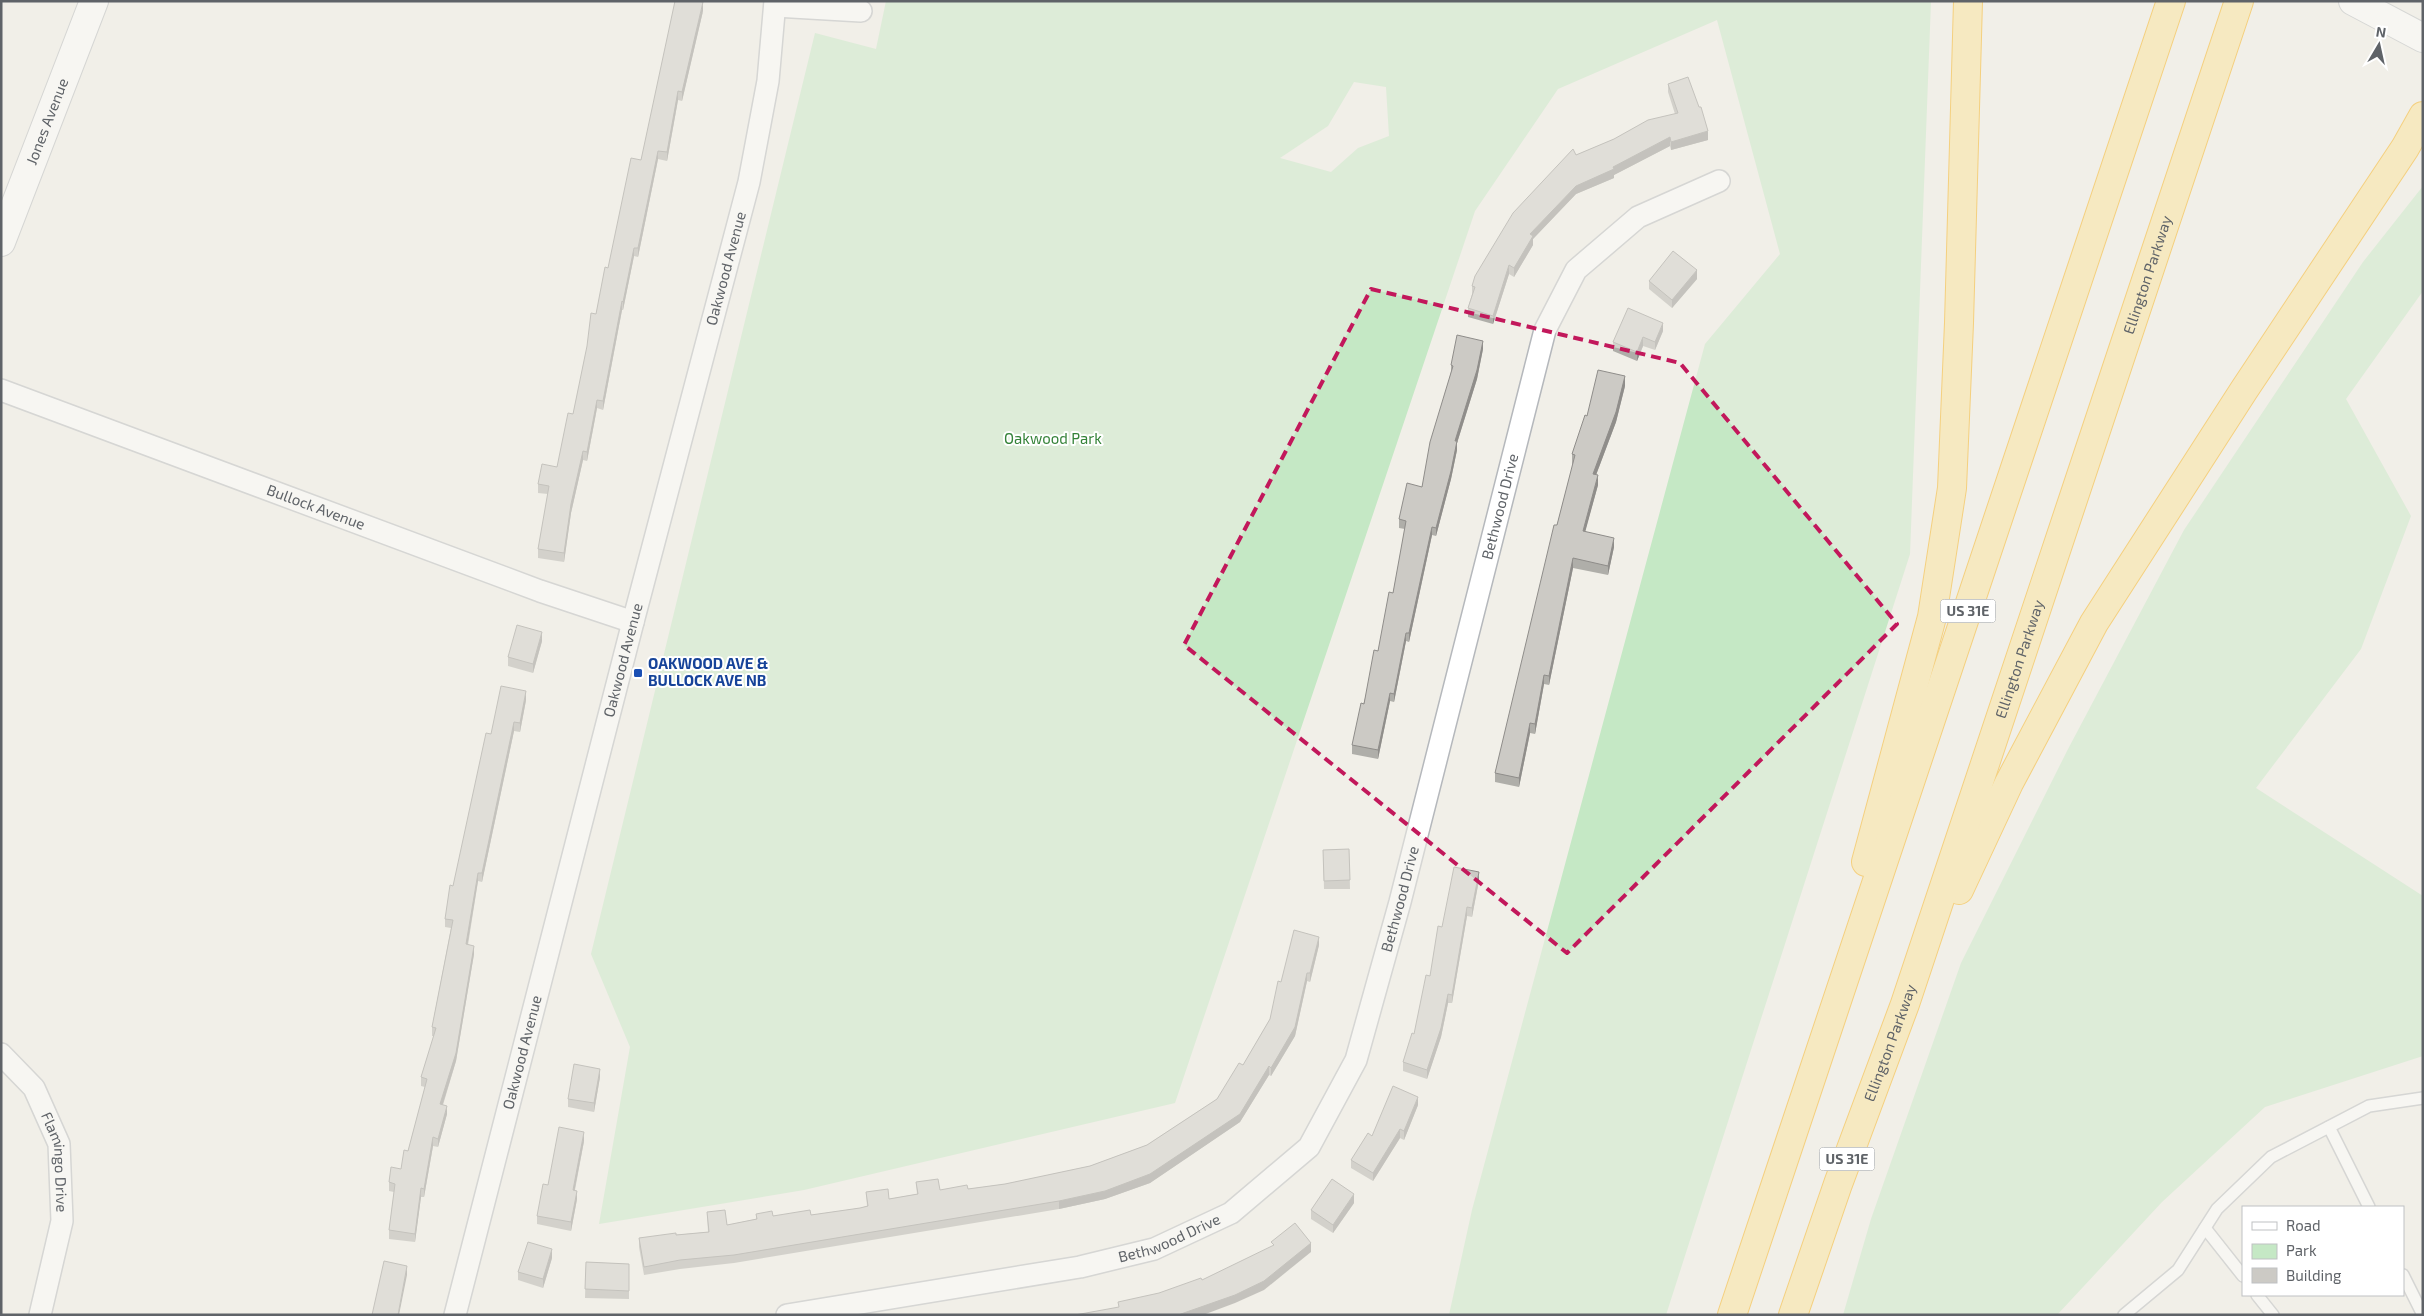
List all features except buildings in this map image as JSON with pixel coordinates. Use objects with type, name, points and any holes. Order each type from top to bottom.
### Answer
[{"type":"highway","points":[[1764,1221],[1902,734],[1932,617],[1952,488],[1960,314],[1968,1]]},
{"type":"highway","name":"US 31E","points":[[1732,1315],[2171,1]]},
{"type":"highway","name":"Ellington Parkway","points":[[1793,1315],[1838,1184],[1905,1004],[2239,1]]},
{"type":"highway","points":[[1905,1004],[2009,783],[2094,623],[2254,374],[2414,142],[2423,116]]},
{"type":"street","name":"Jones Avenue","points":[[1,242],[94,1]]},
{"type":"street","points":[[2353,1],[2423,38]]},
{"type":"street","points":[[775,4],[861,11]]},
{"type":"street","name":"Oakwood Avenue","points":[[455,1315],[748,182],[768,81],[775,4]]},
{"type":"street","name":"Bethwood Drive","points":[[787,1315],[1080,1266],[1154,1249],[1231,1213],[1309,1147],[1356,1060],[1400,902],[1545,330],[1576,270],[1638,217],[1719,181]]},
{"type":"street","name":"Bullock Avenue","points":[[1,390],[530,588],[633,622]]},
{"type":"street","name":"Flamingo Drive","points":[[1,1054],[34,1088],[60,1144],[62,1221],[40,1315]]},
{"type":"lane","points":[[2124,1315],[2178,1270],[2216,1209],[2271,1157],[2369,1106],[2423,1098]]},
{"type":"lane","points":[[2329,1127],[2368,1206]]},
{"type":"lane","points":[[2205,1228],[2242,1275]]},
{"type":"lane","points":[[2404,1277],[2423,1315]]},
{"type":"lane","points":[[2258,1296],[2273,1315]]},
{"type":"highlighted area","points":[[1371,289],[1680,363],[1897,624],[1567,953],[1184,645]]},
{"type":"green space","name":"Oakwood Park","points":[[886,1],[1931,1],[1910,554],[1666,1315],[1449,1315],[1472,1210],[1705,344],[1780,254],[1717,20],[1558,89],[1475,211],[1175,1103],[804,1190],[599,1224],[630,1047],[591,954],[815,33],[876,49]],"holes":[[[1354,82],[1386,87],[1389,136],[1358,148],[1331,172],[1280,158],[1328,126]]]},
{"type":"green space","points":[[2423,186],[2423,291],[2346,399],[2411,516],[2361,649],[2256,788],[2423,896],[2423,1056],[2265,1107],[2162,1202],[2057,1315],[1843,1315],[1871,1219],[1961,963],[2067,751],[2184,530],[2363,262]]},
{"type":"place","name":"OAKWOOD AVE & BULLOCK AVE NB","points":[[638,673]]}]
